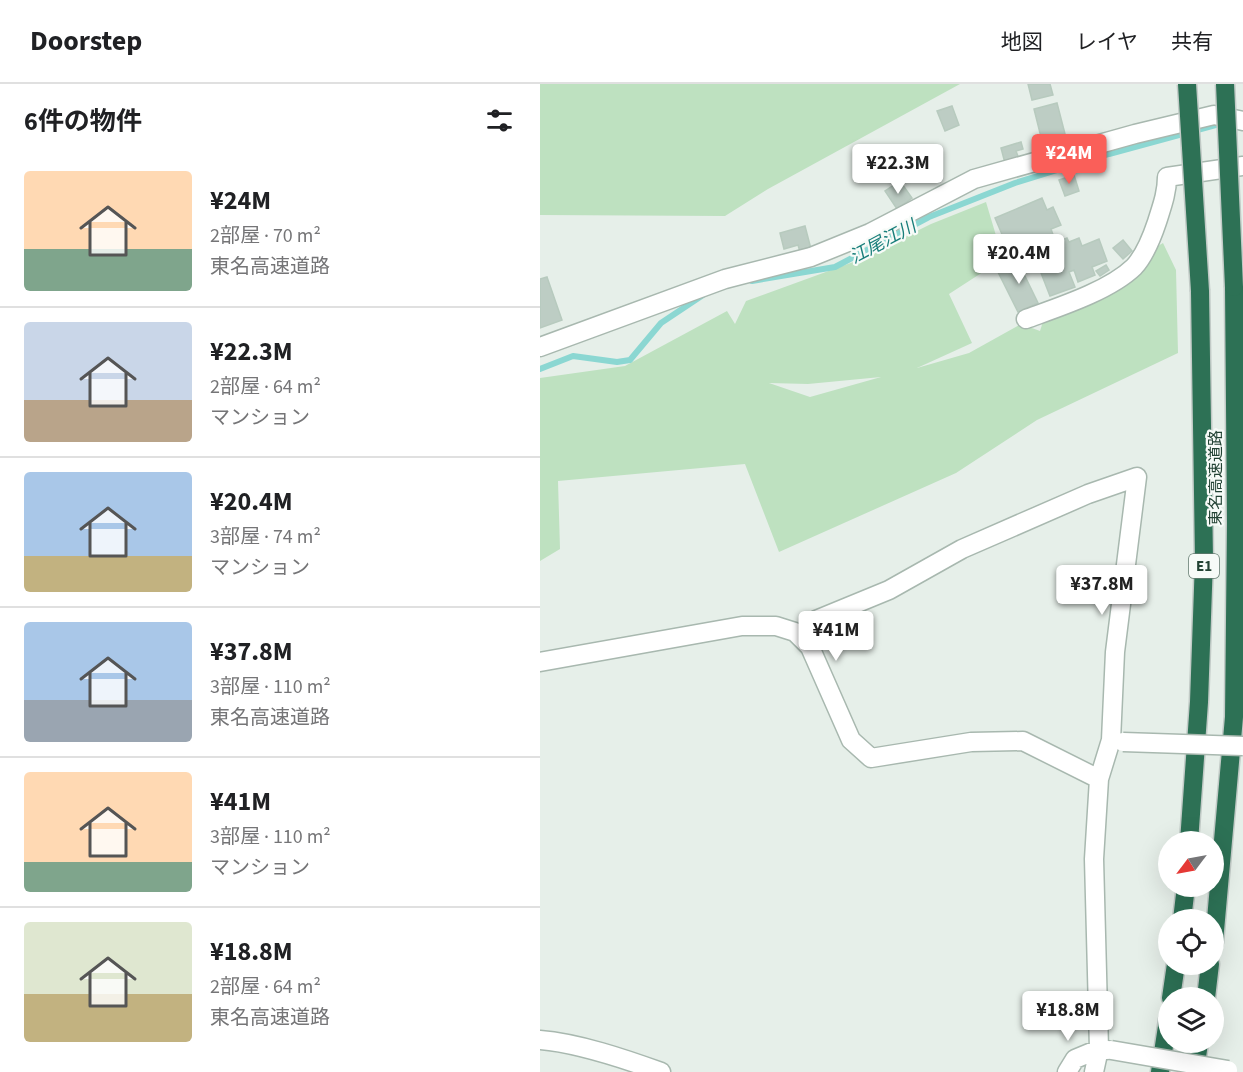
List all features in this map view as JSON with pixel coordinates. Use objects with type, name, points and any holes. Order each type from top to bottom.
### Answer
[{"type":"highway","name":"東名高速道路","points":[[1187,84],[1200,291],[1204,560],[1199,702],[1190,831]]},
{"type":"highway","name":"東名高速道路","points":[[1217,909],[1234,717],[1236,522],[1234,287],[1224,84]]},
{"type":"highway","points":[[1160,1072],[1163,1053]]},
{"type":"highway","points":[[1195,1072],[1198,1053]]},
{"type":"street","points":[[540,347],[725,279],[811,257],[870,233],[974,179],[1135,134],[1214,115],[1236,119]]},
{"type":"street","points":[[1026,319],[1071,303],[1116,280],[1135,266],[1152,238],[1167,192],[1167,177],[1243,166]]},
{"type":"street","points":[[816,620],[890,590],[962,549],[1088,494],[1137,477],[1115,652],[1117,741],[1099,779],[1094,859],[1105,1050],[1095,1072]]},
{"type":"street","points":[[540,662],[742,626],[776,626],[795,632],[810,646],[851,740],[871,758],[971,742],[1023,741],[1099,779]]},
{"type":"street","points":[[1117,741],[1243,746]]},
{"type":"street","points":[[540,1040],[555,1041],[661,1072]]},
{"type":"street","points":[[1067,1072],[1075,1059],[1105,1050],[1234,1071]]},
{"type":"green space","points":[[540,84],[960,84],[768,189],[725,216],[540,215]]},
{"type":"green space","points":[[986,202],[1003,259],[949,294],[972,343],[917,368],[969,353],[1021,324],[1040,331],[1046,312],[1163,243],[1176,270],[1178,353],[1037,420],[956,473],[779,552],[745,464],[558,481],[560,549],[540,561],[540,378],[625,366],[727,311],[735,324],[746,301],[856,261],[931,224]],"holes":[[[881,377],[810,397],[769,383],[808,384]]]},
{"type":"building","points":[[1028,84],[1050,84],[1053,95],[1032,100]]},
{"type":"building","points":[[1057,103],[1065,134],[1058,135],[1061,149],[1045,153],[1034,109]]},
{"type":"building","points":[[952,106],[959,125],[945,131],[937,111]]},
{"type":"building","points":[[1021,142],[1023,149],[1016,151],[1019,159],[1005,163],[1001,148]]},
{"type":"building","points":[[1074,175],[1079,191],[1065,196],[1059,180]]},
{"type":"building","points":[[900,181],[912,198],[897,209],[885,191]]},
{"type":"building","points":[[1042,198],[1047,210],[1053,207],[1061,225],[1051,229],[1056,243],[1013,260],[995,218]]},
{"type":"building","points":[[805,226],[811,249],[800,252],[798,245],[784,249],[780,233]]},
{"type":"building","points":[[1067,238],[1069,242],[1079,238],[1082,246],[1099,239],[1107,261],[1092,267],[1095,275],[1078,282],[1074,270],[1069,272],[1075,287],[1050,296],[1034,255],[1052,248],[1053,252],[1058,250],[1057,246],[1061,244],[1060,241]]},
{"type":"building","points":[[1123,240],[1132,251],[1123,259],[1113,248]]},
{"type":"building","points":[[1028,257],[1031,265],[1022,270],[1038,303],[1018,312],[998,272]]},
{"type":"building","points":[[1106,265],[1109,270],[1100,276],[1096,271]]},
{"type":"building","points":[[547,277],[562,320],[540,328],[540,279]]},
{"type":"waterway","name":"江尾江川","points":[[752,281],[835,267],[929,217],[1015,183],[1109,154],[1223,123]]},
{"type":"waterway","name":"江尾江川","points":[[540,369],[573,356],[617,362],[630,360],[661,323],[703,295]]}]
